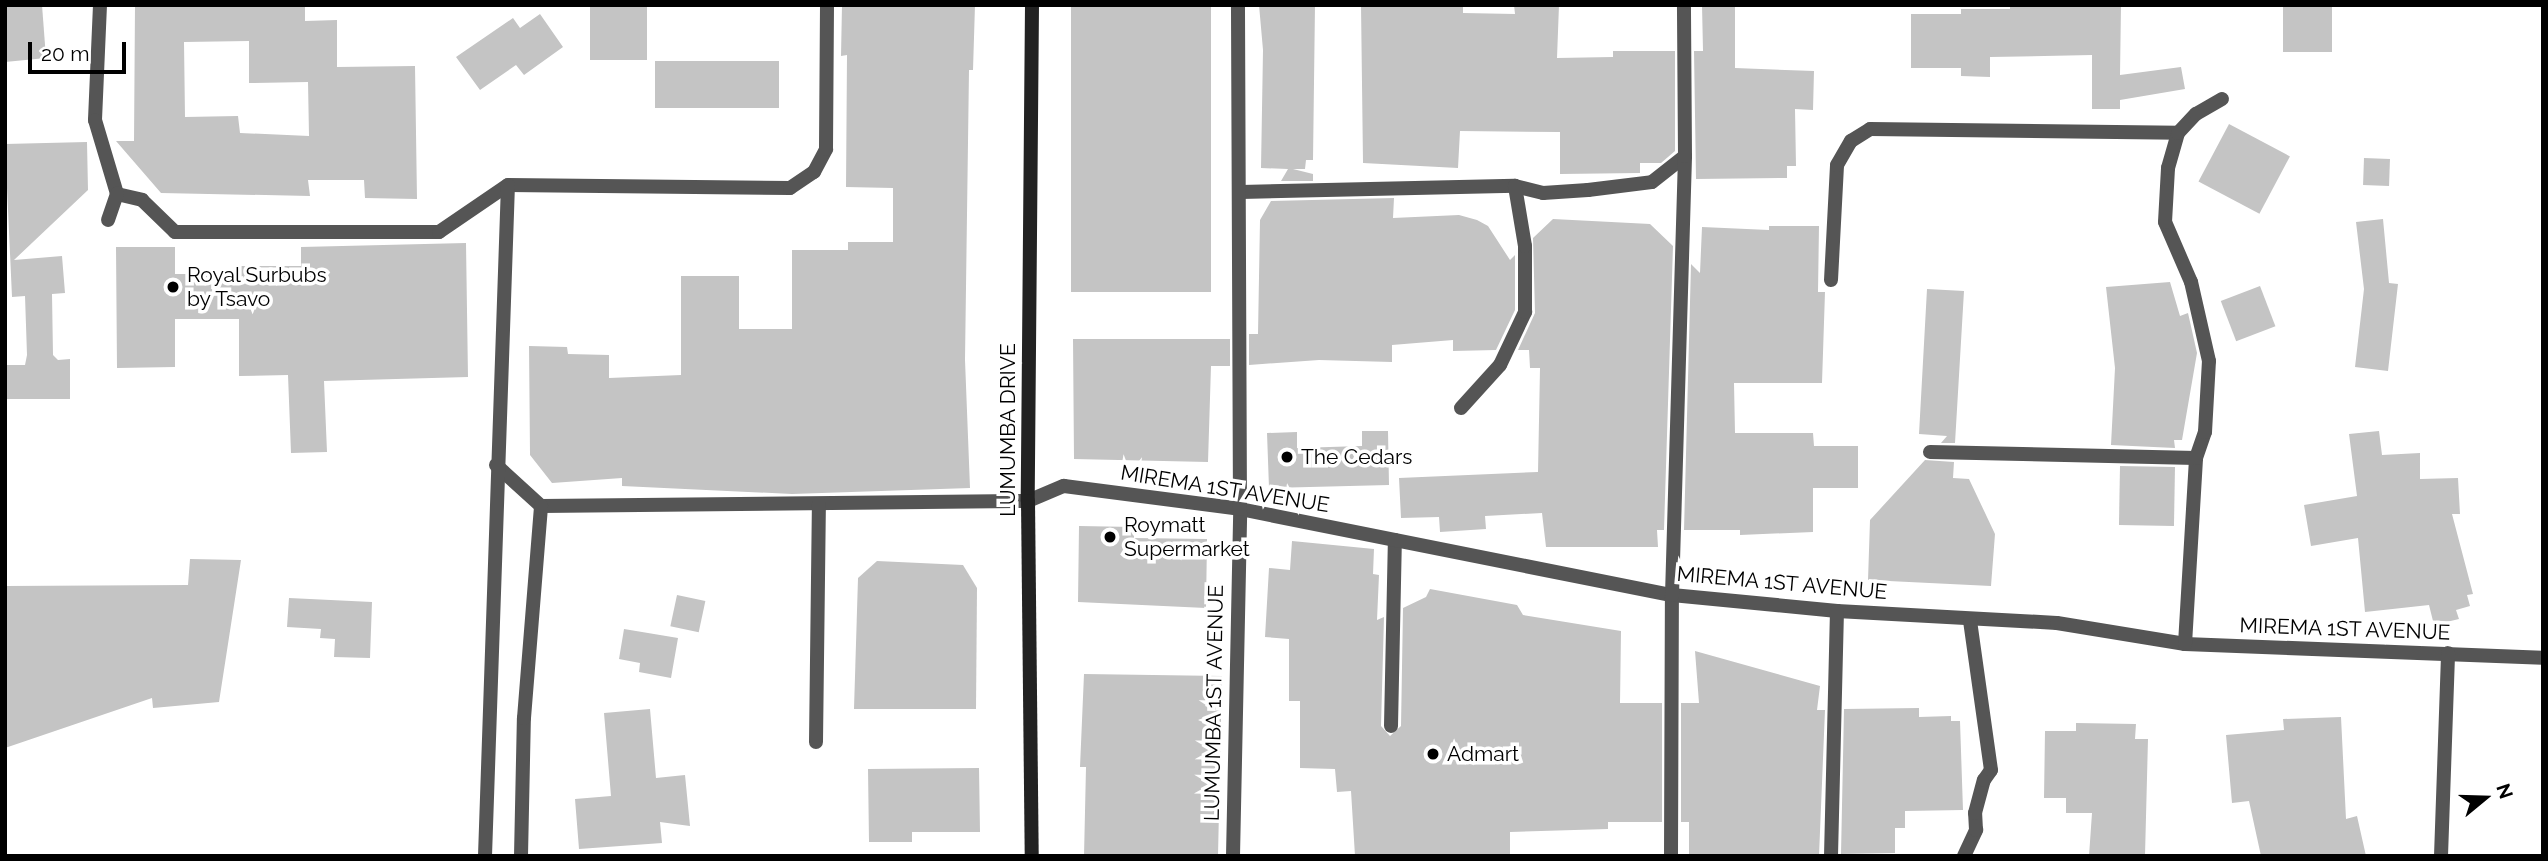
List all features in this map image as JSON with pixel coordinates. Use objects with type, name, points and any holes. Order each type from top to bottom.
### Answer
[{"type":"street","points":[[100,5],[95,120],[117,194],[108,220]]},
{"type":"street","points":[[117,194],[142,200],[175,232],[439,232],[508,185],[790,188],[814,172],[826,149],[827,5]]},
{"type":"street","name":"LUMUMBA DRIVE","points":[[1032,5],[1028,501],[1032,856]]},
{"type":"street","name":"LUMUMBA 1ST AVENUE","points":[[1233,856],[1240,509],[1241,191],[1238,5]]},
{"type":"street","points":[[1671,856],[1672,595],[1685,156],[1684,5]]},
{"type":"street","points":[[2185,644],[2196,458],[2205,432],[2209,361],[2191,282],[2165,222],[2168,168],[2178,133],[2196,114],[2222,99]]},
{"type":"street","points":[[1831,280],[1838,165],[1850,141],[1870,129],[2178,133]]},
{"type":"street","points":[[1241,191],[1515,186],[1543,193],[1652,182],[1685,156]]},
{"type":"street","points":[[485,856],[496,465],[508,185]]},
{"type":"street","points":[[1461,408],[1500,365],[1525,312],[1525,246],[1515,186]]},
{"type":"street","points":[[1930,452],[2196,458]]},
{"type":"street","points":[[496,465],[541,506],[1028,501]]},
{"type":"street","name":"MIREMA 1ST AVENUE","points":[[1028,501],[1064,486],[1240,509],[1672,595],[1837,611],[2057,623],[2185,644],[2543,658]]},
{"type":"street","points":[[816,742],[819,504]]},
{"type":"street","points":[[521,856],[524,718],[541,506]]},
{"type":"street","points":[[1391,726],[1395,540]]},
{"type":"street","points":[[1831,856],[1837,611]]},
{"type":"street","points":[[1964,856],[1976,830],[1975,813],[1984,780],[1991,770],[1970,620]]},
{"type":"street","points":[[2441,856],[2448,653]]},
{"type":"building","points":[[5,5],[42,5],[46,58],[5,62]]},
{"type":"building","points":[[135,5],[305,5],[305,21],[337,20],[337,67],[415,66],[417,199],[365,198],[364,180],[308,180],[310,196],[161,193],[116,141],[134,141]],"holes":[[[249,41],[249,83],[308,82],[309,136],[240,133],[238,116],[185,117],[184,42]]]},
{"type":"building","points":[[590,5],[647,5],[647,60],[590,60]]},
{"type":"building","points":[[842,5],[975,5],[973,70],[969,70],[965,360],[970,488],[792,494],[622,486],[622,478],[552,483],[530,455],[529,346],[567,347],[568,354],[609,355],[609,378],[681,375],[681,276],[739,276],[739,329],[792,329],[792,250],[848,250],[848,242],[893,242],[893,188],[846,187],[847,55],[841,56]]},
{"type":"building","points":[[1071,5],[1211,5],[1211,292],[1071,292]]},
{"type":"building","points":[[1259,5],[1315,5],[1313,160],[1306,160],[1305,169],[1293,169],[1313,174],[1313,181],[1281,181],[1288,169],[1261,168],[1263,50]]},
{"type":"building","points":[[1361,5],[1463,5],[1463,13],[1515,14],[1514,5],[1559,5],[1557,58],[1613,57],[1613,51],[1675,51],[1675,151],[1661,163],[1640,163],[1640,173],[1560,174],[1560,132],[1460,131],[1458,168],[1363,163]]},
{"type":"building","points":[[1702,5],[1735,5],[1735,68],[1814,71],[1813,110],[1795,109],[1796,166],[1787,166],[1787,178],[1696,179],[1694,51],[1703,51]]},
{"type":"building","points":[[2010,5],[2121,5],[2120,75],[2181,67],[2185,89],[2120,100],[2120,109],[2092,109],[2092,55],[1990,57],[1990,77],[1961,76],[1961,68],[1911,68],[1911,14],[1961,14],[1961,9],[2010,9]]},
{"type":"building","points":[[2283,5],[2332,5],[2332,52],[2283,52]]},
{"type":"building","points":[[540,14],[563,47],[524,75],[516,65],[480,90],[456,57],[513,18],[520,28]]},
{"type":"building","points":[[655,61],[779,61],[779,108],[655,108]]},
{"type":"building","points":[[2229,124],[2290,156],[2259,214],[2198,181]]},
{"type":"building","points":[[87,142],[88,190],[14,260],[62,256],[65,293],[52,294],[53,355],[58,360],[70,359],[70,399],[5,399],[5,365],[25,365],[27,355],[25,296],[12,297],[5,144]]},
{"type":"building","points":[[2364,158],[2390,159],[2389,186],[2363,185]]},
{"type":"building","points":[[1394,198],[1393,218],[1459,215],[1477,220],[1488,226],[1510,260],[1515,255],[1515,310],[1496,350],[1453,351],[1453,340],[1392,345],[1392,362],[1319,360],[1249,365],[1249,334],[1258,334],[1260,220],[1271,201]]},
{"type":"building","points":[[1553,219],[1650,224],[1673,246],[1664,530],[1657,530],[1658,547],[1546,547],[1542,513],[1485,516],[1486,529],[1440,532],[1439,517],[1401,518],[1399,478],[1538,472],[1540,368],[1530,368],[1529,350],[1518,350],[1535,313],[1533,238]]},
{"type":"building","points":[[2383,219],[2389,283],[2398,284],[2388,371],[2355,367],[2364,289],[2356,222]]},
{"type":"building","points":[[1769,226],[1819,226],[1818,292],[1825,292],[1822,383],[1734,383],[1735,433],[1813,433],[1814,446],[1858,446],[1858,488],[1813,488],[1813,532],[1740,535],[1740,530],[1684,530],[1691,264],[1700,273],[1702,227],[1769,230]]},
{"type":"building","points":[[466,243],[468,377],[324,381],[327,452],[291,453],[288,375],[239,376],[239,319],[175,319],[175,367],[117,368],[116,247],[175,247],[175,274],[238,274],[238,266],[301,266],[301,247]]},
{"type":"building","points":[[2170,282],[2180,316],[2188,313],[2197,353],[2182,440],[2174,440],[2175,448],[2111,445],[2115,368],[2106,287]]},
{"type":"building","points":[[2260,286],[2275,326],[2236,341],[2221,301]]},
{"type":"building","points":[[1927,289],[1964,291],[1955,443],[1941,443],[1947,436],[1919,434]]},
{"type":"building","points":[[1073,339],[1230,339],[1230,366],[1211,366],[1208,462],[1074,459]]},
{"type":"building","points":[[1362,431],[1388,431],[1389,485],[1269,488],[1267,433],[1297,432],[1297,448],[1362,446]]},
{"type":"building","points":[[2379,431],[2382,455],[2420,453],[2420,479],[2458,478],[2460,514],[2452,514],[2473,594],[2467,595],[2470,606],[2456,610],[2459,619],[2434,625],[2429,605],[2365,612],[2358,538],[2311,546],[2304,505],[2357,496],[2349,434]]},
{"type":"building","points":[[1925,460],[1954,462],[1953,478],[1969,479],[1995,534],[1991,586],[1868,580],[1870,520]]},
{"type":"building","points":[[2120,466],[2175,467],[2174,526],[2119,525]]},
{"type":"building","points":[[1079,526],[1134,527],[1134,538],[1207,539],[1206,608],[1078,602]]},
{"type":"building","points":[[1292,541],[1374,549],[1373,574],[1379,575],[1377,620],[1384,617],[1381,726],[1390,736],[1401,726],[1403,608],[1426,597],[1430,589],[1517,605],[1523,615],[1621,631],[1620,703],[1662,703],[1662,822],[1608,822],[1608,829],[1510,832],[1510,856],[1355,856],[1351,791],[1337,792],[1335,769],[1300,768],[1300,701],[1289,701],[1289,639],[1265,637],[1269,568],[1290,570]]},
{"type":"building","points":[[190,559],[241,560],[219,702],[153,708],[152,698],[5,748],[5,586],[188,585]]},
{"type":"building","points":[[877,561],[963,565],[977,588],[976,709],[854,709],[858,578]]},
{"type":"building","points":[[677,595],[705,601],[699,632],[670,626]]},
{"type":"building","points":[[289,598],[372,602],[370,658],[334,657],[335,639],[320,638],[321,629],[287,627]]},
{"type":"building","points":[[624,629],[678,638],[671,678],[639,672],[640,663],[619,659]]},
{"type":"building","points":[[1695,651],[1820,686],[1817,710],[1825,710],[1819,856],[1689,856],[1689,822],[1681,822],[1681,703],[1699,703]]},
{"type":"building","points":[[1084,674],[1222,676],[1218,856],[1084,856],[1086,767],[1080,767]]},
{"type":"building","points":[[1919,708],[1919,717],[1951,716],[1951,721],[1960,721],[1963,810],[1905,811],[1905,828],[1895,828],[1895,853],[1841,854],[1844,709]]},
{"type":"building","points":[[650,709],[656,778],[685,775],[690,826],[660,822],[662,843],[579,849],[575,799],[611,796],[604,713]]},
{"type":"building","points":[[2341,717],[2346,819],[2357,816],[2366,856],[2261,856],[2249,801],[2232,803],[2226,735],[2284,730],[2283,719]]},
{"type":"building","points":[[2076,723],[2136,724],[2135,739],[2148,739],[2145,856],[2089,856],[2092,813],[2066,813],[2066,798],[2044,798],[2045,731],[2076,731]]},
{"type":"building","points":[[979,768],[980,832],[912,832],[912,842],[869,842],[868,769]]},
{"type":"place","name":"Royal Surbubs by Tsavo","points":[[173,287]]},
{"type":"place","name":"The Cedars","points":[[1287,457]]},
{"type":"place","name":"Roymatt Supermarket","points":[[1110,537]]},
{"type":"place","name":"Admart","points":[[1433,754]]}]
